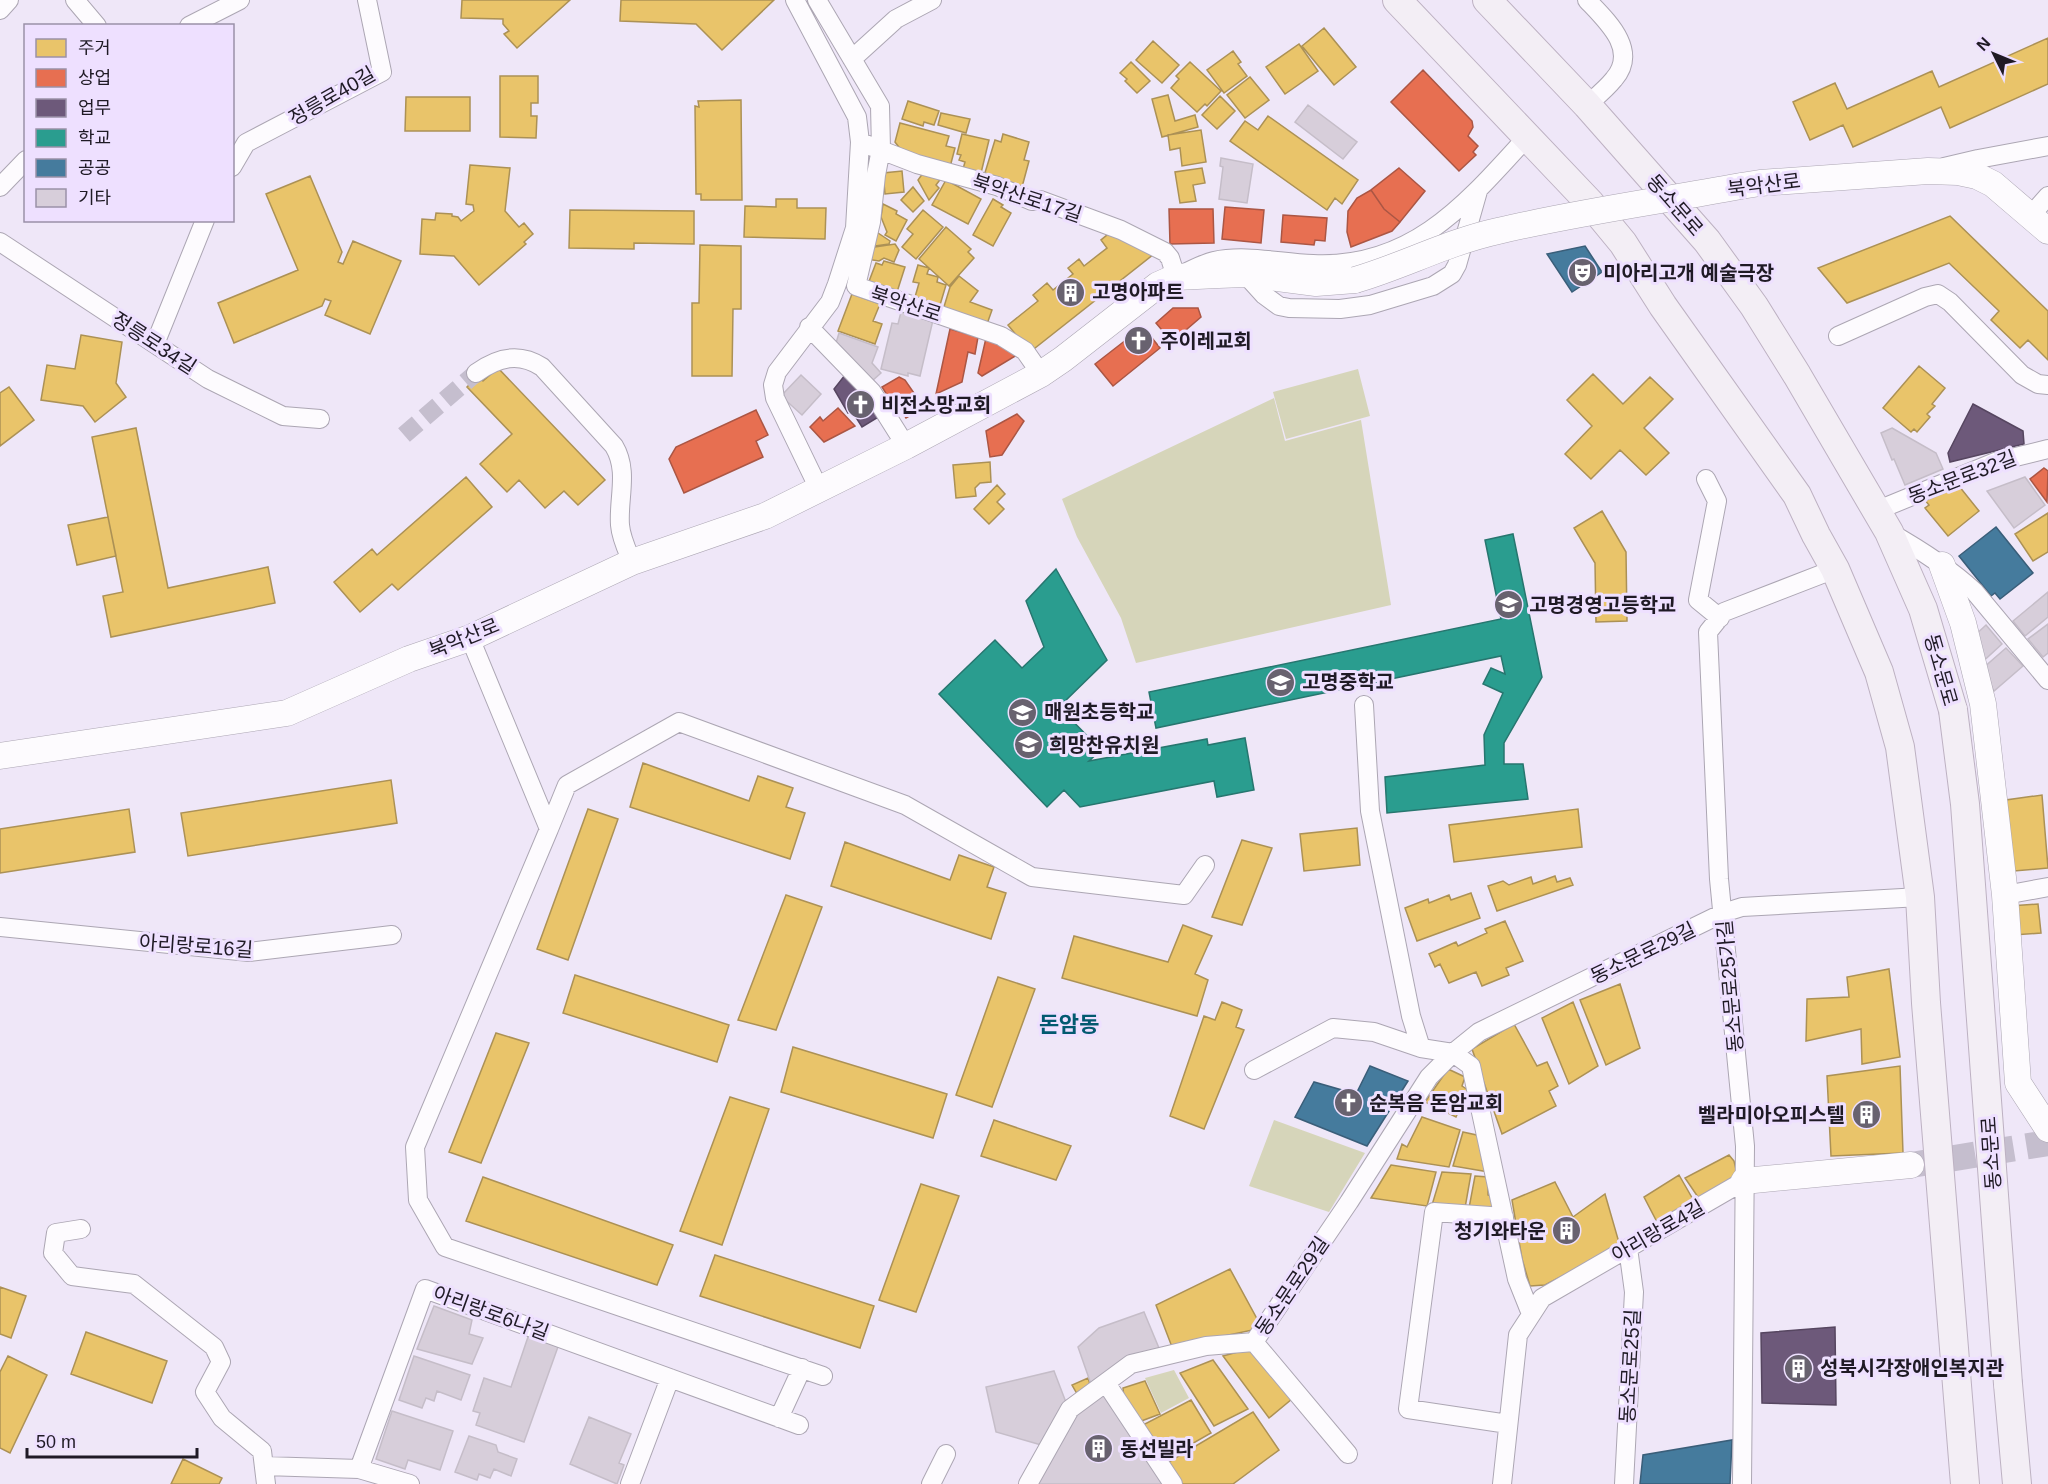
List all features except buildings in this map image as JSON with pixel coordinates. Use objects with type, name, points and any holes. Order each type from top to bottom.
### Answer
[{"type":"main road","points":[[1397,0],[1590,203],[1623,243],[1663,306],[1797,495],[1835,569],[1879,672],[1900,747],[1920,897],[1926,1003],[1965,1484]]},
{"type":"main road","name":"동소문로","points":[[1487,0],[1587,105],[1707,242],[1754,306],[1883,521],[1923,609],[1953,710],[1965,804],[2017,1484]]},
{"type":"street","points":[[0,10],[9,0]]},
{"type":"street","points":[[75,0],[94,24]]},
{"type":"street","points":[[193,24],[240,0]]},
{"type":"street","name":"정릉로40길","points":[[234,164],[246,144],[382,72],[367,0]]},
{"type":"street","points":[[817,0],[880,106],[881,149]]},
{"type":"street","points":[[852,59],[896,19],[932,0]]},
{"type":"street","points":[[1587,0],[1620,38],[1623,62],[1614,79],[1587,105]]},
{"type":"street","points":[[795,4],[857,117],[860,142],[853,236],[833,297],[777,372],[772,385],[775,398],[819,489]]},
{"type":"street","points":[[1431,232],[1461,208],[1527,137]]},
{"type":"street","name":"북악산로17길","points":[[860,142],[916,164],[997,186],[1032,201],[1040,200],[1121,230],[1165,252],[1170,258],[1176,277]]},
{"type":"street","points":[[1928,171],[2048,146]]},
{"type":"street","name":"북악산로","points":[[881,149],[872,222],[857,287],[1001,336],[1025,351],[1041,374]]},
{"type":"street","points":[[0,187],[24,162]]},
{"type":"street","name":"북악산로","points":[[0,756],[286,713],[409,659],[470,638],[632,562],[765,516],[906,446],[1041,374],[1158,285],[1176,277],[1257,276],[1316,283],[1355,280],[1386,271],[1432,251],[1498,231],[1760,183],[1928,171],[1958,172],[1977,176],[1993,184],[2042,214]]},
{"type":"street","points":[[1257,276],[1264,296],[1279,306],[1289,308],[1340,309],[1370,305],[1414,293],[1444,280],[1457,265],[1479,189]]},
{"type":"street","points":[[155,344],[204,222]]},
{"type":"street","points":[[1176,277],[1209,262],[1234,258],[1314,264],[1365,260],[1403,247],[1445,227],[1456,227],[1465,232],[1465,237]]},
{"type":"street","name":"정릉로34길","points":[[0,242],[208,379],[283,416],[320,419]]},
{"type":"street","points":[[1838,336],[1925,297],[1938,294],[1950,302],[2022,375],[2038,384],[2048,385]]},
{"type":"street","points":[[809,327],[873,392],[906,446]]},
{"type":"street","points":[[476,373],[494,362],[508,358],[531,360],[542,367],[614,446],[620,457],[622,470],[620,528],[632,562]]},
{"type":"street","name":"동소문로32길","points":[[1883,521],[1995,462],[2048,449]]},
{"type":"street","points":[[1706,479],[1717,501],[1698,600],[1720,618],[1724,612],[1835,569]]},
{"type":"street","points":[[1883,521],[1974,591],[2048,680]]},
{"type":"street","points":[[1942,565],[1963,622],[1981,693],[2005,895],[2018,1083],[2048,1129]]},
{"type":"street","name":"동소문로25가길","points":[[1720,618],[1708,633],[1719,879],[1745,1146],[1742,1484]]},
{"type":"street","points":[[470,638],[549,829]]},
{"type":"street","points":[[1364,705],[1368,790],[1376,848],[1411,1017],[1421,1048]]},
{"type":"street","points":[[823,1376],[445,1247],[418,1200],[415,1147],[567,785],[678,722],[905,805],[1032,877],[1184,895],[1205,865]]},
{"type":"street","points":[[2005,895],[2048,887]]},
{"type":"street","name":"동소문로29길","points":[[1028,1484],[1070,1410],[1131,1364],[1206,1346],[1254,1341],[1429,1077],[1452,1053],[1479,1032],[1723,913],[1742,907],[1920,897]]},
{"type":"street","name":"아리랑로16길","points":[[0,927],[249,952],[392,935]]},
{"type":"street","points":[[1254,1070],[1333,1028],[1374,1032],[1421,1048],[1452,1053],[1471,1066],[1517,1279],[1531,1314]]},
{"type":"street","name":"아리랑로4길","points":[[1502,1484],[1518,1335],[1542,1298],[1744,1181],[1911,1165]]},
{"type":"street","points":[[1504,1217],[1434,1212],[1408,1409],[1508,1424]]},
{"type":"street","points":[[81,1229],[56,1233],[53,1253],[72,1276],[134,1284],[214,1347],[221,1362],[205,1392],[222,1418],[262,1451],[265,1475],[359,1468],[410,1484]]},
{"type":"street","name":"동소문로25길","points":[[1624,1484],[1634,1292],[1628,1248]]},
{"type":"street","name":"아리랑로6나길","points":[[359,1468],[425,1289],[800,1425]]},
{"type":"street","name":"동소문로29길","points":[[1254,1341],[1348,1454]]},
{"type":"street","points":[[779,1418],[802,1368]]},
{"type":"street","points":[[630,1484],[670,1378]]},
{"type":"street","points":[[1106,1383],[1173,1484]]},
{"type":"street","points":[[931,1484],[946,1454]]},
{"type":"green space","points":[[1358,369],[1370,416],[1286,439],[1273,392]]},
{"type":"green space","points":[[1274,398],[1285,441],[1361,420],[1391,605],[1136,663],[1121,618],[1077,537],[1062,499]]},
{"type":"green space","points":[[1274,1120],[1365,1153],[1329,1212],[1249,1186]]},
{"type":"green space","points":[[1174,1370],[1189,1398],[1161,1413],[1145,1378]]},
{"type":"tunnel","points":[[404,435],[476,373]]},
{"type":"tunnel","points":[[1911,1165],[2048,1143]]},
{"type":"place","name":"미아리고개 예술극장","points":[[1582,273]]},
{"type":"place","name":"고명아파트","points":[[1071,292]]},
{"type":"place","name":"주이레교회","points":[[1139,341]]},
{"type":"place","name":"비전소망교회","points":[[860,405]]},
{"type":"place","name":"고명경영고등학교","points":[[1508,605]]},
{"type":"place","name":"고명중학교","points":[[1281,682]]},
{"type":"place","name":"매원초등학교","points":[[1023,712]]},
{"type":"place","name":"희망찬유치원","points":[[1028,745]]},
{"type":"place","name":"순복음 돈암교회","points":[[1348,1103]]},
{"type":"place","name":"벨라미아오피스텔","points":[[1866,1115]]},
{"type":"place","name":"청기와타운","points":[[1567,1231]]},
{"type":"place","name":"성북시각장애인복지관","points":[[1799,1368]]},
{"type":"place","name":"동선빌라","points":[[1099,1449]]},
{"type":"district","name":"돈암동","points":[[1069,1024]]}]
